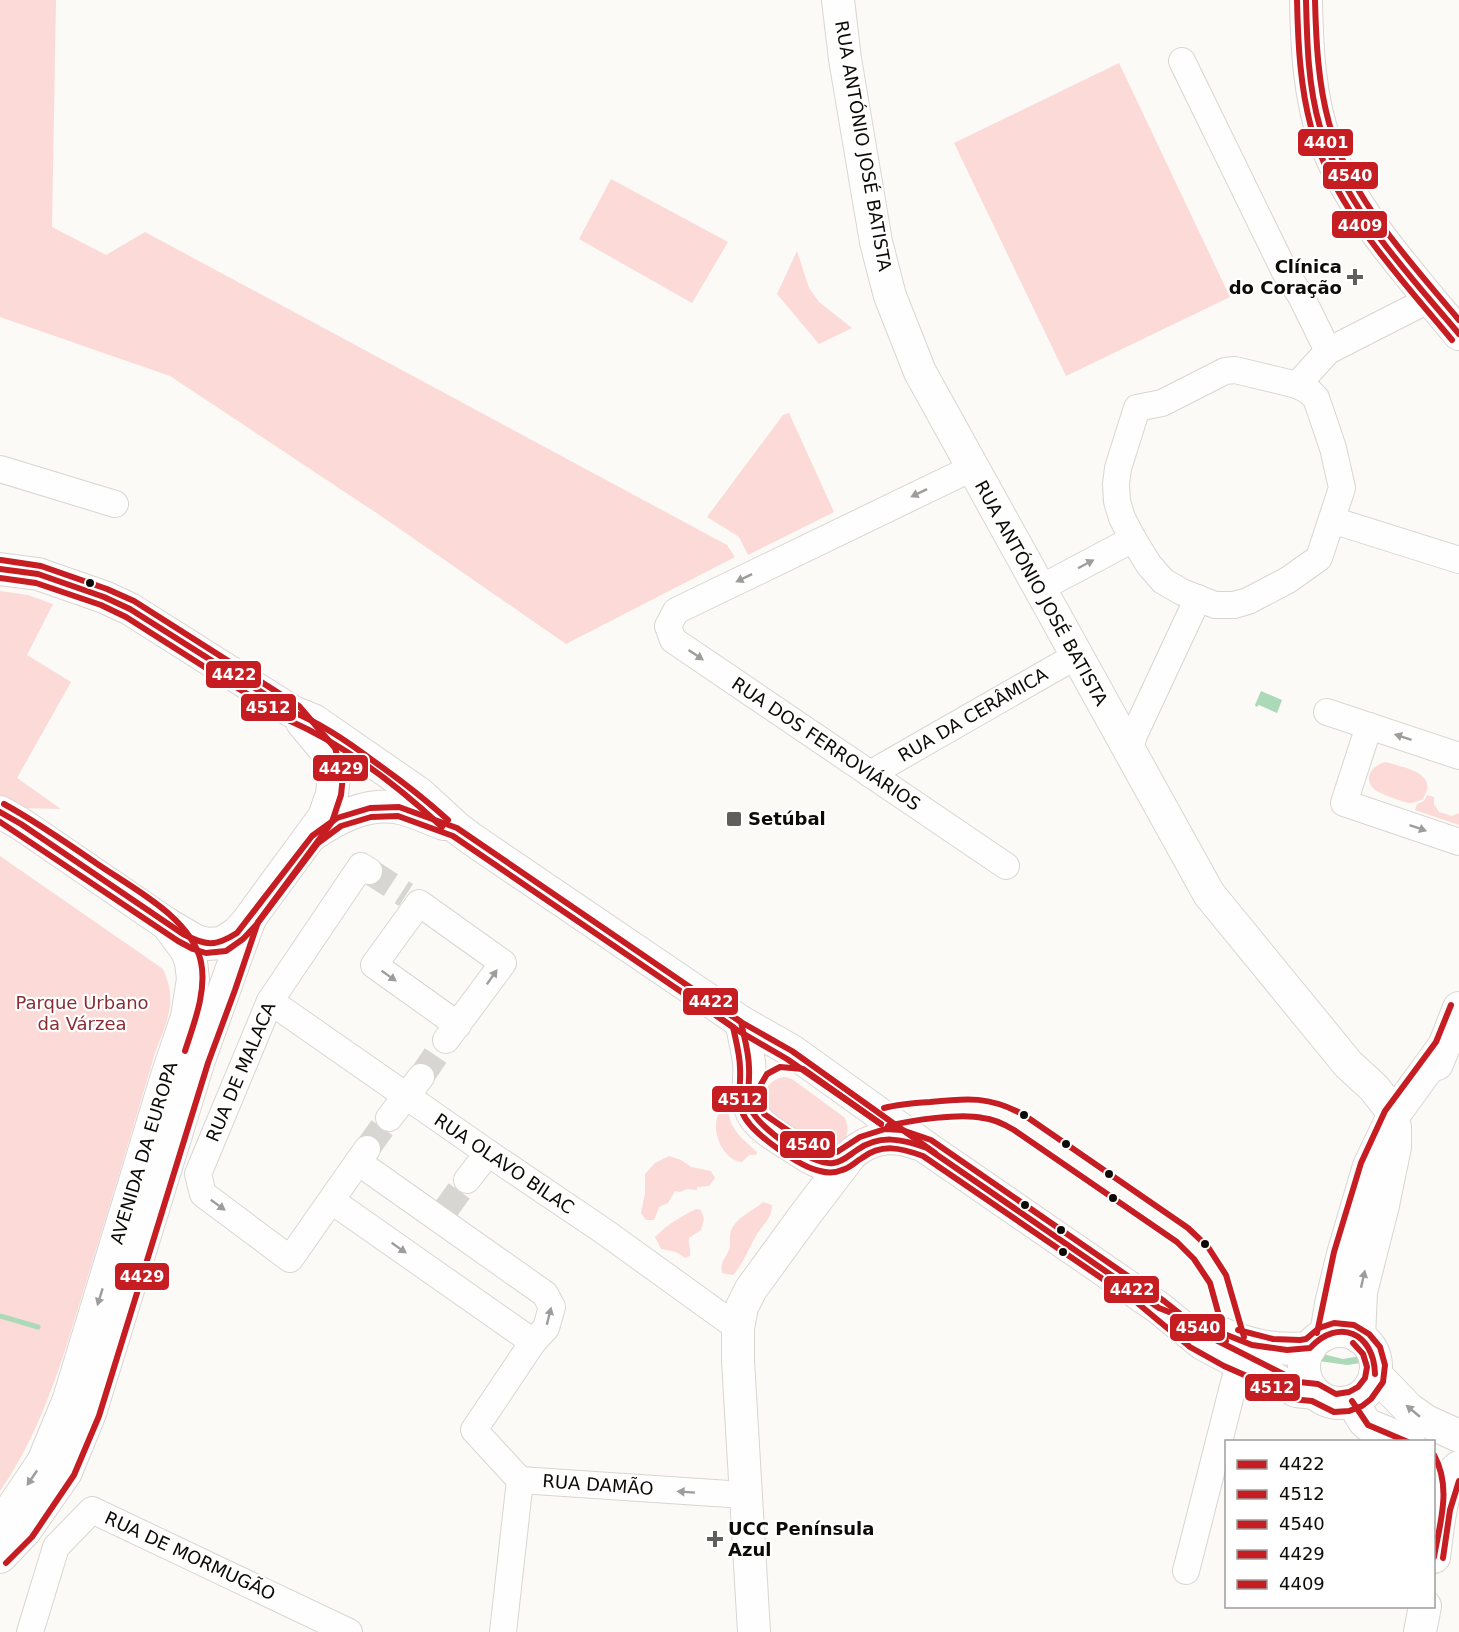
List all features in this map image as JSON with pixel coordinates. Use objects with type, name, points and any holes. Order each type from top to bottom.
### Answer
[{"type":"main road","name":"RUA ANTÓNIO JOSÉ BATISTA","points":[[838,0],[845,60],[874,230],[890,296],[920,372],[1209,894],[1348,1064],[1383,1097],[1393,1116],[1395,1147],[1383,1205]]},
{"type":"main road","points":[[1306,0],[1310,78],[1326,144],[1343,180],[1360,208],[1443,309],[1459,334]]},
{"type":"main road","points":[[0,569],[38,574],[104,597],[130,609],[293,712],[314,720],[420,794],[457,828],[741,1022],[807,1061],[927,1148],[1159,1308],[1203,1344],[1296,1391],[1315,1393]]},
{"type":"main road","name":"AVENIDA DA EUROPA","points":[[0,1557],[26,1532],[66,1472],[90,1413],[199,1060],[250,918],[312,836],[324,817],[332,794],[334,777],[327,752],[293,712]]},
{"type":"main road","points":[[312,836],[337,818],[370,808],[399,807],[457,828]]},
{"type":"main road","points":[[0,812],[196,941],[214,945],[222,943],[237,933],[250,918]]},
{"type":"main road","name":"AVENIDA DA EUROPA","points":[[0,1519],[10,1511],[43,1462],[69,1399],[187,1017],[193,979],[191,962],[187,951],[167,924]]},
{"type":"main road","points":[[1359,1337],[1361,1292],[1383,1205],[1437,1055],[1459,1008]]},
{"type":"main road","points":[[741,1022],[749,1064],[751,1110],[758,1120],[793,1147],[825,1164],[842,1161],[873,1140],[884,1138],[910,1141],[927,1148]]},
{"type":"main road","points":[[1348,1064],[1375,1077],[1398,1080],[1411,1076],[1437,1055]]},
{"type":"main road","points":[[1159,1308],[1252,1345],[1287,1350],[1318,1341],[1341,1331],[1359,1337],[1371,1349],[1375,1360],[1375,1374],[1369,1388],[1352,1401],[1335,1403],[1321,1398],[1315,1393],[1306,1377],[1305,1365],[1318,1341],[1331,1304],[1369,1166],[1393,1116],[1437,1055]]},
{"type":"main road","points":[[749,1091],[756,1072],[769,1062],[777,1058],[807,1061]]},
{"type":"main road","points":[[1348,1064],[1367,1108],[1371,1124],[1369,1166]]},
{"type":"main road","points":[[754,1632],[744,1496],[738,1328],[742,1306],[751,1289],[804,1215],[853,1153],[864,1132],[864,1122],[852,1093]]},
{"type":"main road","points":[[793,1147],[805,1172],[804,1215]]},
{"type":"main road","points":[[1375,1374],[1409,1409],[1426,1421],[1459,1436]]},
{"type":"main road","points":[[1352,1401],[1368,1425],[1404,1440]]},
{"type":"main road","points":[[1435,1456],[1452,1480],[1435,1553]]},
{"type":"main road","points":[[1420,1632],[1425,1608]]},
{"type":"street","points":[[1182,61],[1285,272],[1301,296],[1328,351]]},
{"type":"street","points":[[1297,385],[1328,351],[1443,309]]},
{"type":"street","points":[[1235,370],[1297,385],[1309,391],[1316,398],[1333,448],[1342,488],[1332,520],[1319,558],[1288,580],[1248,601],[1234,605],[1215,604],[1182,592],[1164,581],[1149,565],[1122,518],[1117,501],[1118,468],[1137,408],[1162,403],[1225,371],[1235,370]]},
{"type":"street","name":"RUA DOS FERROVIÁRIOS","points":[[972,468],[676,611],[668,626],[673,640],[1006,866]]},
{"type":"street","points":[[0,469],[115,504]]},
{"type":"street","points":[[1332,520],[1459,560]]},
{"type":"street","points":[[1039,589],[1133,539]]},
{"type":"street","points":[[1129,752],[1134,735],[1197,598]]},
{"type":"street","name":"RUA DA CERÂMICA","points":[[870,774],[1076,656]]},
{"type":"street","points":[[1327,712],[1459,756]]},
{"type":"street","points":[[1369,726],[1344,803],[1459,842]]},
{"type":"street","name":"RUA DE MALACA","points":[[332,1201],[290,1258],[203,1194],[198,1174],[270,1001],[365,868]]},
{"type":"street","points":[[412,899],[503,963],[452,1032],[374,965],[412,899]]},
{"type":"street","name":"RUA OLAVO BILAC","points":[[270,1001],[413,1086],[488,1153],[605,1232],[738,1328]]},
{"type":"street","points":[[389,1118],[413,1086]]},
{"type":"street","points":[[467,1180],[488,1153]]},
{"type":"street","points":[[363,1155],[545,1294],[552,1307],[546,1328],[533,1342],[332,1201],[363,1155]]},
{"type":"street","name":"RUA DAMÃO","points":[[533,1342],[474,1430],[520,1480],[744,1496]]},
{"type":"street","points":[[1186,1571],[1239,1363]]},
{"type":"street","points":[[502,1632],[520,1480]]},
{"type":"street","name":"RUA DE MORMUGÃO","points":[[30,1632],[57,1547],[92,1510],[349,1632]]},
{"type":"green space","points":[[0,0],[56,0],[52,227],[106,255],[145,232],[727,545],[735,557],[566,644],[384,518],[170,376],[0,317]]},
{"type":"green space","points":[[1119,63],[1230,297],[1066,376],[954,143]]},
{"type":"green space","points":[[611,179],[728,242],[692,303],[579,239]]},
{"type":"green space","points":[[797,251],[809,288],[819,302],[852,328],[819,344],[777,294]]},
{"type":"green space","points":[[789,413],[834,512],[748,555],[739,537],[707,517],[783,415]]},
{"type":"green space","points":[[0,591],[28,595],[53,604],[27,655],[71,682],[17,778],[61,809],[16,808],[0,796]]},
{"type":"green space","points":[[1386,762],[1411,769],[1424,777],[1427,790],[1423,799],[1409,803],[1374,789],[1369,776],[1377,765]]},
{"type":"green space","points":[[1427,795],[1434,797],[1434,804],[1439,812],[1452,816],[1459,813],[1459,825],[1415,810],[1417,804],[1424,801]]},
{"type":"green space","name":"Parque Urbano da Várzea","points":[[0,856],[163,969],[170,992],[170,1002],[167,1021],[155,1053],[62,1360],[30,1441],[0,1491]]},
{"type":"green space","points":[[785,1077],[792,1079],[845,1118],[848,1129],[844,1140],[837,1145],[828,1146],[817,1143],[796,1131],[771,1111],[765,1100],[766,1090],[773,1081]]},
{"type":"green space","points":[[724,1107],[732,1125],[757,1152],[756,1155],[749,1155],[742,1162],[728,1155],[718,1140],[716,1122]]},
{"type":"green space","points":[[669,1156],[691,1167],[711,1171],[715,1178],[709,1186],[697,1187],[697,1190],[675,1191],[668,1203],[659,1207],[654,1220],[646,1220],[641,1213],[645,1193],[645,1174],[655,1163]]},
{"type":"green space","points":[[763,1202],[772,1205],[768,1220],[733,1275],[722,1273],[722,1263],[730,1248],[732,1229],[739,1220]]},
{"type":"green space","points":[[696,1209],[701,1210],[704,1219],[701,1230],[689,1238],[690,1256],[685,1258],[676,1252],[661,1249],[655,1237],[674,1221]]},
{"type":"shaded area","points":[[1261,691],[1282,700],[1277,713],[1259,705],[1256,707]]},
{"type":"shaded area","points":[[1323,1354],[1343,1359],[1360,1356],[1361,1363],[1347,1365],[1319,1361]]},
{"type":"waterway","points":[[0,1316],[38,1327]]},
{"type":"tunnel","points":[[369,871],[406,895]]},
{"type":"tunnel","points":[[421,1077],[446,1040]]},
{"type":"tunnel","points":[[367,1149],[389,1118]]},
{"type":"tunnel","points":[[444,1212],[467,1180]]},
{"type":"transit line","name":"4409","points":[[1297,0],[1304,96],[1321,157],[1335,186],[1370,240],[1452,340]]},
{"type":"transit line","name":"4401","points":[[1306,0],[1313,96],[1320,127],[1331,156],[1345,184],[1379,237],[1459,334]]},
{"type":"transit line","name":"4540","points":[[1315,0],[1322,93],[1329,123],[1351,178],[1366,203],[1402,252],[1459,320]]},
{"type":"transit line","name":"4429","points":[[1,560],[41,566],[134,601],[299,706],[335,748],[343,776],[341,795],[332,822],[258,922],[208,1063],[99,1416],[74,1475],[32,1537],[6,1563]]},
{"type":"transit line","name":"4422","points":[[0,569],[38,574],[104,597],[130,609],[293,712],[344,740],[411,789],[448,820]]},
{"type":"transit line","name":"4512","points":[[0,578],[36,583],[101,605],[126,617],[288,720],[329,741],[369,767],[442,827]]},
{"type":"transit line","name":"4429","points":[[4,804],[140,892],[172,916],[185,930],[195,945],[202,973],[199,1007],[185,1051]]},
{"type":"transit line","name":"4422","points":[[0,812],[183,934],[204,943],[223,941],[237,933],[312,836],[337,818],[370,808],[399,807],[457,828],[741,1022],[748,1056],[748,1094],[751,1109],[764,1126],[800,1152],[824,1162],[833,1163],[843,1160],[866,1145],[883,1140],[900,1140],[927,1148],[1159,1308],[1252,1345],[1287,1350],[1310,1348],[1332,1333],[1353,1334],[1368,1348],[1375,1374]]},
{"type":"transit line","name":"4512","points":[[0,822],[178,941],[206,953],[226,951],[243,939],[318,843],[341,826],[371,817],[398,816],[453,836],[733,1027],[739,1058],[740,1098],[743,1114],[756,1130],[789,1156],[823,1172],[837,1172],[845,1169],[877,1150],[892,1148],[923,1156],[1135,1301],[1190,1347],[1224,1366],[1274,1388],[1291,1399],[1312,1401],[1334,1412],[1349,1411],[1362,1406],[1371,1399],[1383,1382],[1385,1365],[1380,1347],[1369,1334],[1354,1325],[1334,1323],[1319,1328],[1306,1339],[1300,1340],[1273,1339],[1238,1330]]},
{"type":"transit line","name":"4422","points":[[712,1002],[741,1022],[792,1051],[935,1153]]},
{"type":"transit line","name":"4540","points":[[1317,1333],[1334,1252],[1361,1163],[1385,1111],[1436,1042],[1451,1005]]},
{"type":"transit line","name":"4512","points":[[707,1009],[737,1030],[787,1059],[881,1124]]},
{"type":"transit line","name":"4540","points":[[881,1124],[803,1069],[780,1067],[767,1074],[760,1086],[759,1101],[764,1114],[819,1152],[837,1152],[860,1137],[885,1129],[902,1130],[931,1140],[1164,1301],[1208,1336],[1299,1382],[1318,1384],[1336,1394],[1349,1392],[1358,1387],[1365,1378],[1367,1367],[1363,1354],[1353,1343]]},
{"type":"transit line","name":"4540","points":[[884,1108],[912,1103],[978,1100],[1000,1104],[1024,1115],[1188,1228],[1208,1247],[1226,1275],[1244,1337]]},
{"type":"transit line","name":"4512","points":[[888,1126],[962,1116],[991,1119],[1014,1130],[1177,1242],[1194,1259],[1210,1283],[1226,1341]]},
{"type":"transit line","name":"4422","points":[[1352,1401],[1368,1425],[1403,1440]]},
{"type":"transit line","name":"4422","points":[[1435,1457],[1442,1480],[1443,1493],[1435,1551]]},
{"type":"transit line","name":"4409","points":[[1443,1558],[1450,1510],[1459,1481]]},
{"type":"place","name":"Clínica do Coração","points":[[1355,277]]},
{"type":"place","name":"Setúbal","points":[[734,819]]},
{"type":"place","name":"UCC Península Azul","points":[[715,1539]]}]
